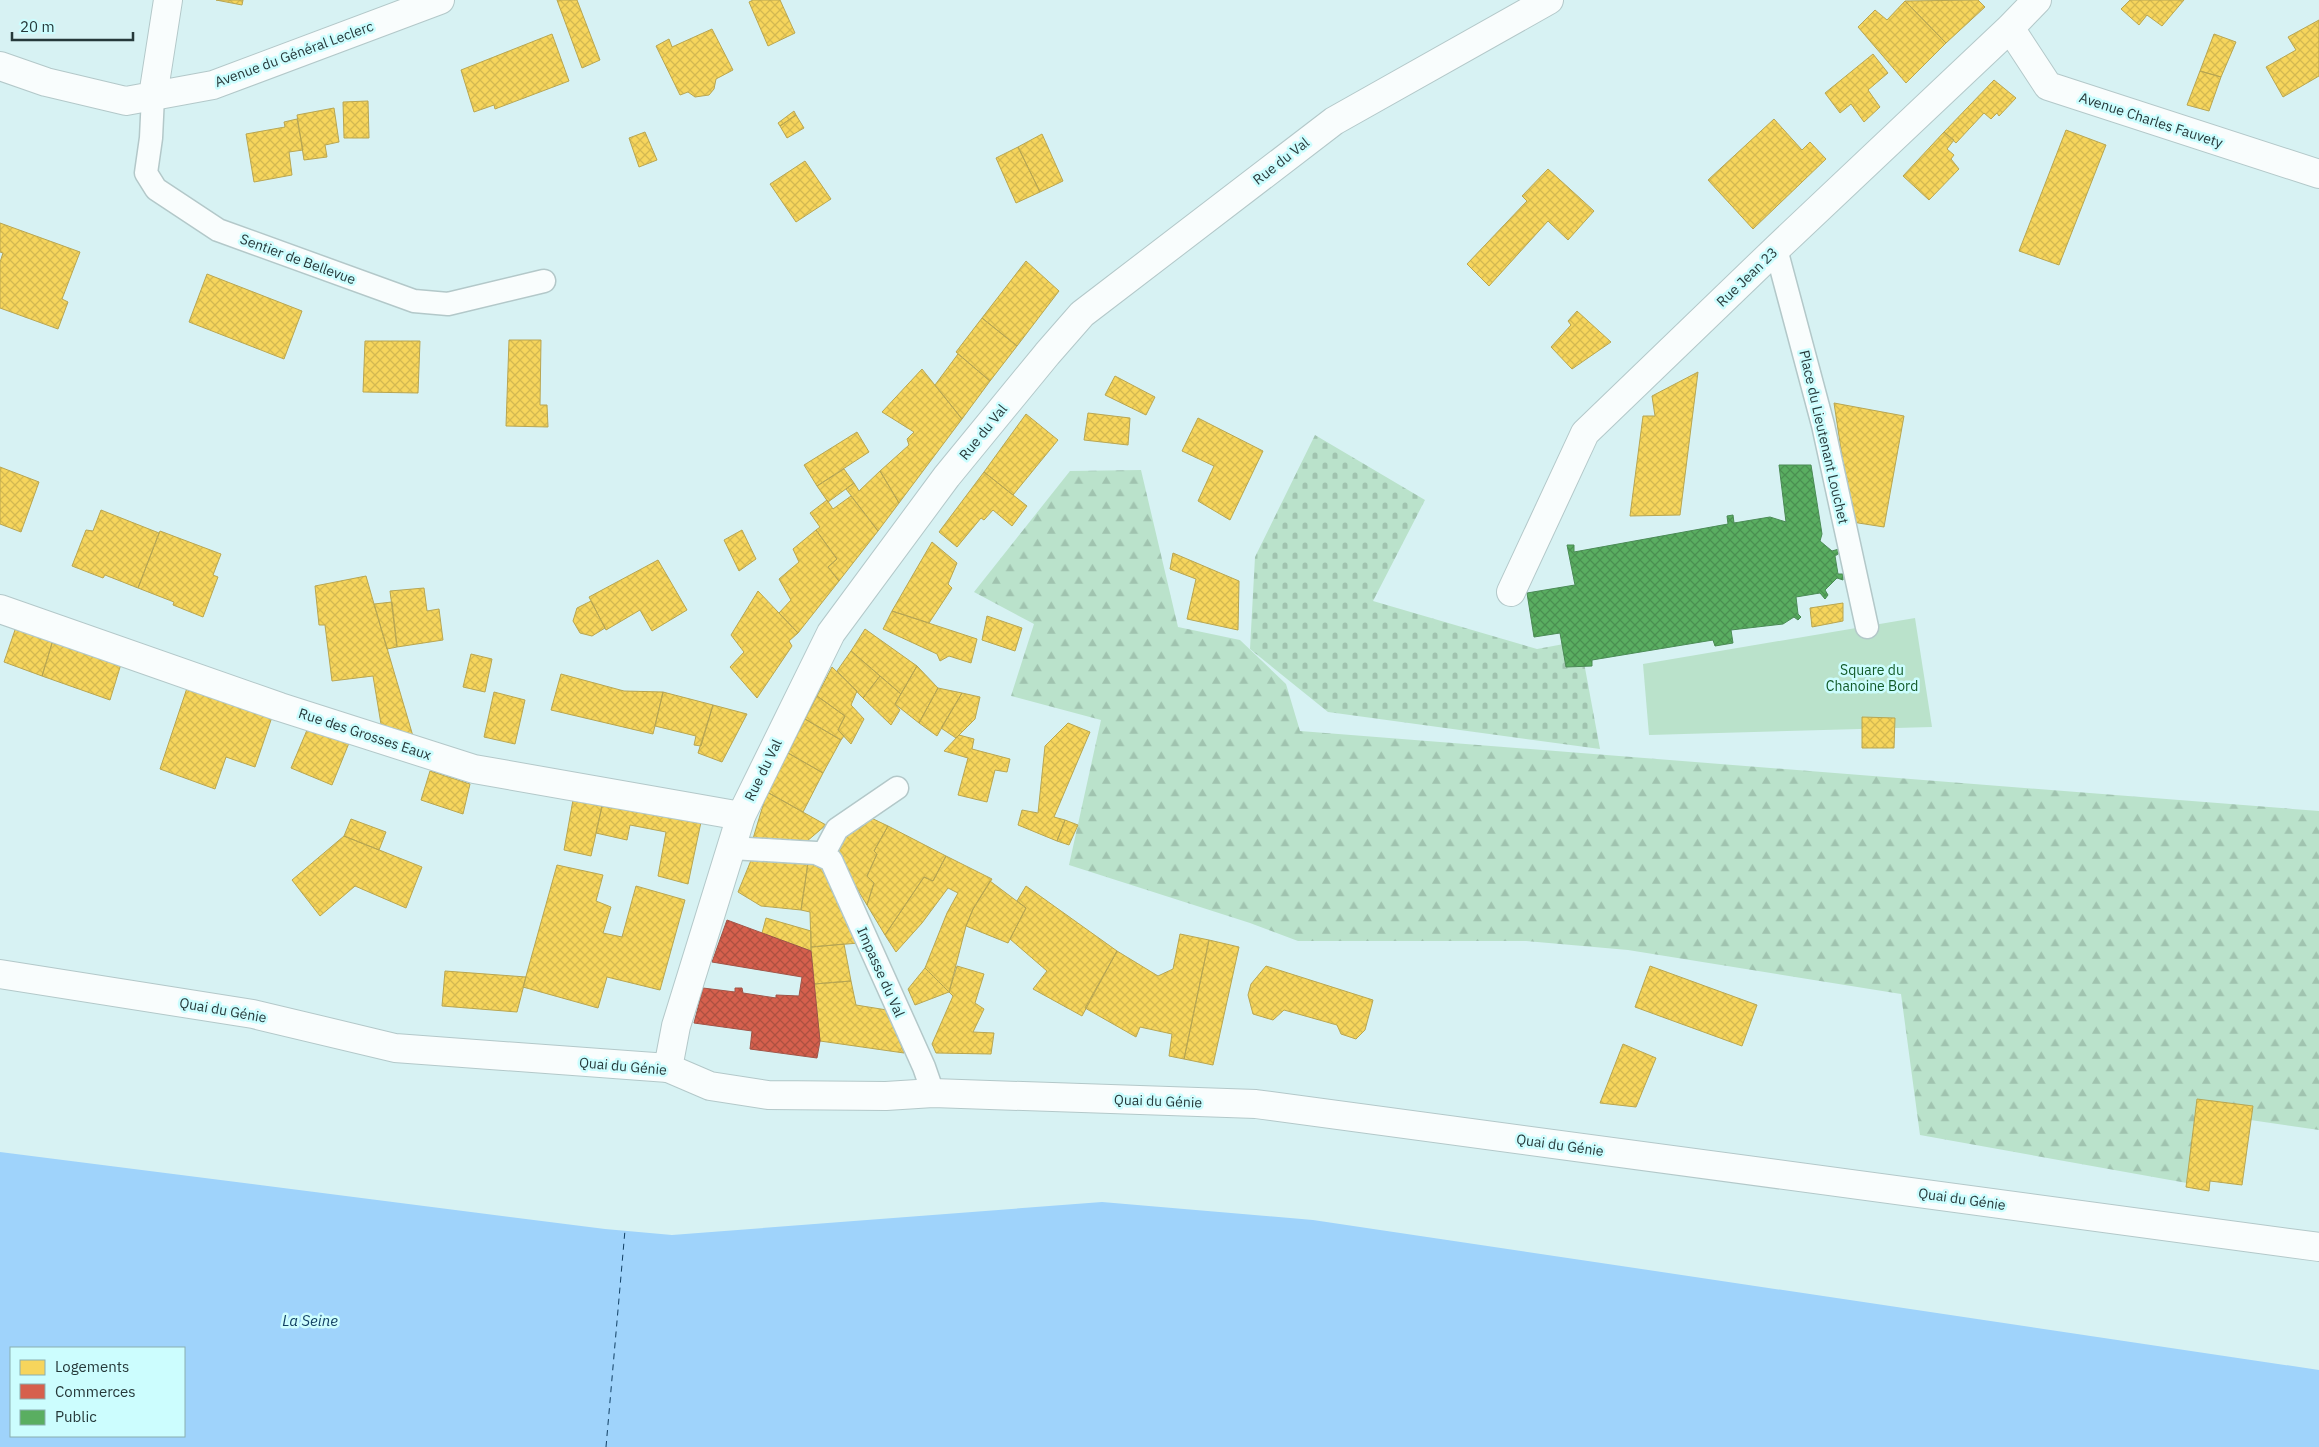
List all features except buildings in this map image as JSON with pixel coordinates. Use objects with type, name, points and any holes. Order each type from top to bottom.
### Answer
[{"type":"street","points":[[153,96],[168,0]]},
{"type":"street","name":"Avenue du Général Leclerc","points":[[0,66],[46,82],[126,101],[213,85],[440,0]]},
{"type":"street","name":"Rue du Val","points":[[668,1068],[676,1026],[741,816],[830,634],[947,476],[1082,314],[1334,121],[1549,0]]},
{"type":"street","name":"Rue Jean 23","points":[[1511,592],[1585,434],[1776,248],[2010,28],[2037,0]]},
{"type":"street","name":"Avenue Charles Fauvety","points":[[2010,28],[2048,86],[2319,175]]},
{"type":"street","name":"Rue des Grosses Eaux","points":[[0,608],[280,707],[474,769],[741,816]]},
{"type":"street","name":"Quai du Génie","points":[[0,974],[253,1014],[395,1048],[668,1068],[710,1086],[768,1095],[886,1096],[933,1093],[1256,1104],[2319,1247]]},
{"type":"lane","name":"Sentier de Bellevue","points":[[153,96],[151,138],[146,172],[156,190],[218,230],[414,301],[448,304],[544,281]]},
{"type":"lane","name":"Place du Lieutenant Louchet","points":[[1776,248],[1823,424],[1867,627]]},
{"type":"lane","points":[[732,848],[823,854],[838,829],[898,788]]},
{"type":"lane","name":"Impasse du Val","points":[[823,854],[831,860],[924,1067],[933,1093]]},
{"type":"green space","points":[[1315,435],[1425,500],[1373,601],[1537,649],[1580,641],[1600,749],[1328,712],[1250,649],[1255,557]]},
{"type":"green space","points":[[1141,470],[1178,627],[1240,640],[1286,684],[1300,731],[2319,811],[2319,1130],[2216,1115],[2198,1185],[1920,1135],[1901,994],[1628,950],[1526,941],[1298,941],[1250,923],[1069,865],[1101,720],[1011,696],[1034,624],[974,592],[1070,471]]},
{"type":"green space","name":"Square du Chanoine Bord","points":[[1915,618],[1932,727],[1649,735],[1643,664]]},
{"type":"water","name":"La Seine","points":[[0,1152],[605,1229],[672,1235],[1102,1202],[1313,1220],[2319,1370],[2319,1447],[0,1447]]},
{"type":"ferry route","points":[[606,1447],[625,1230]]}]
